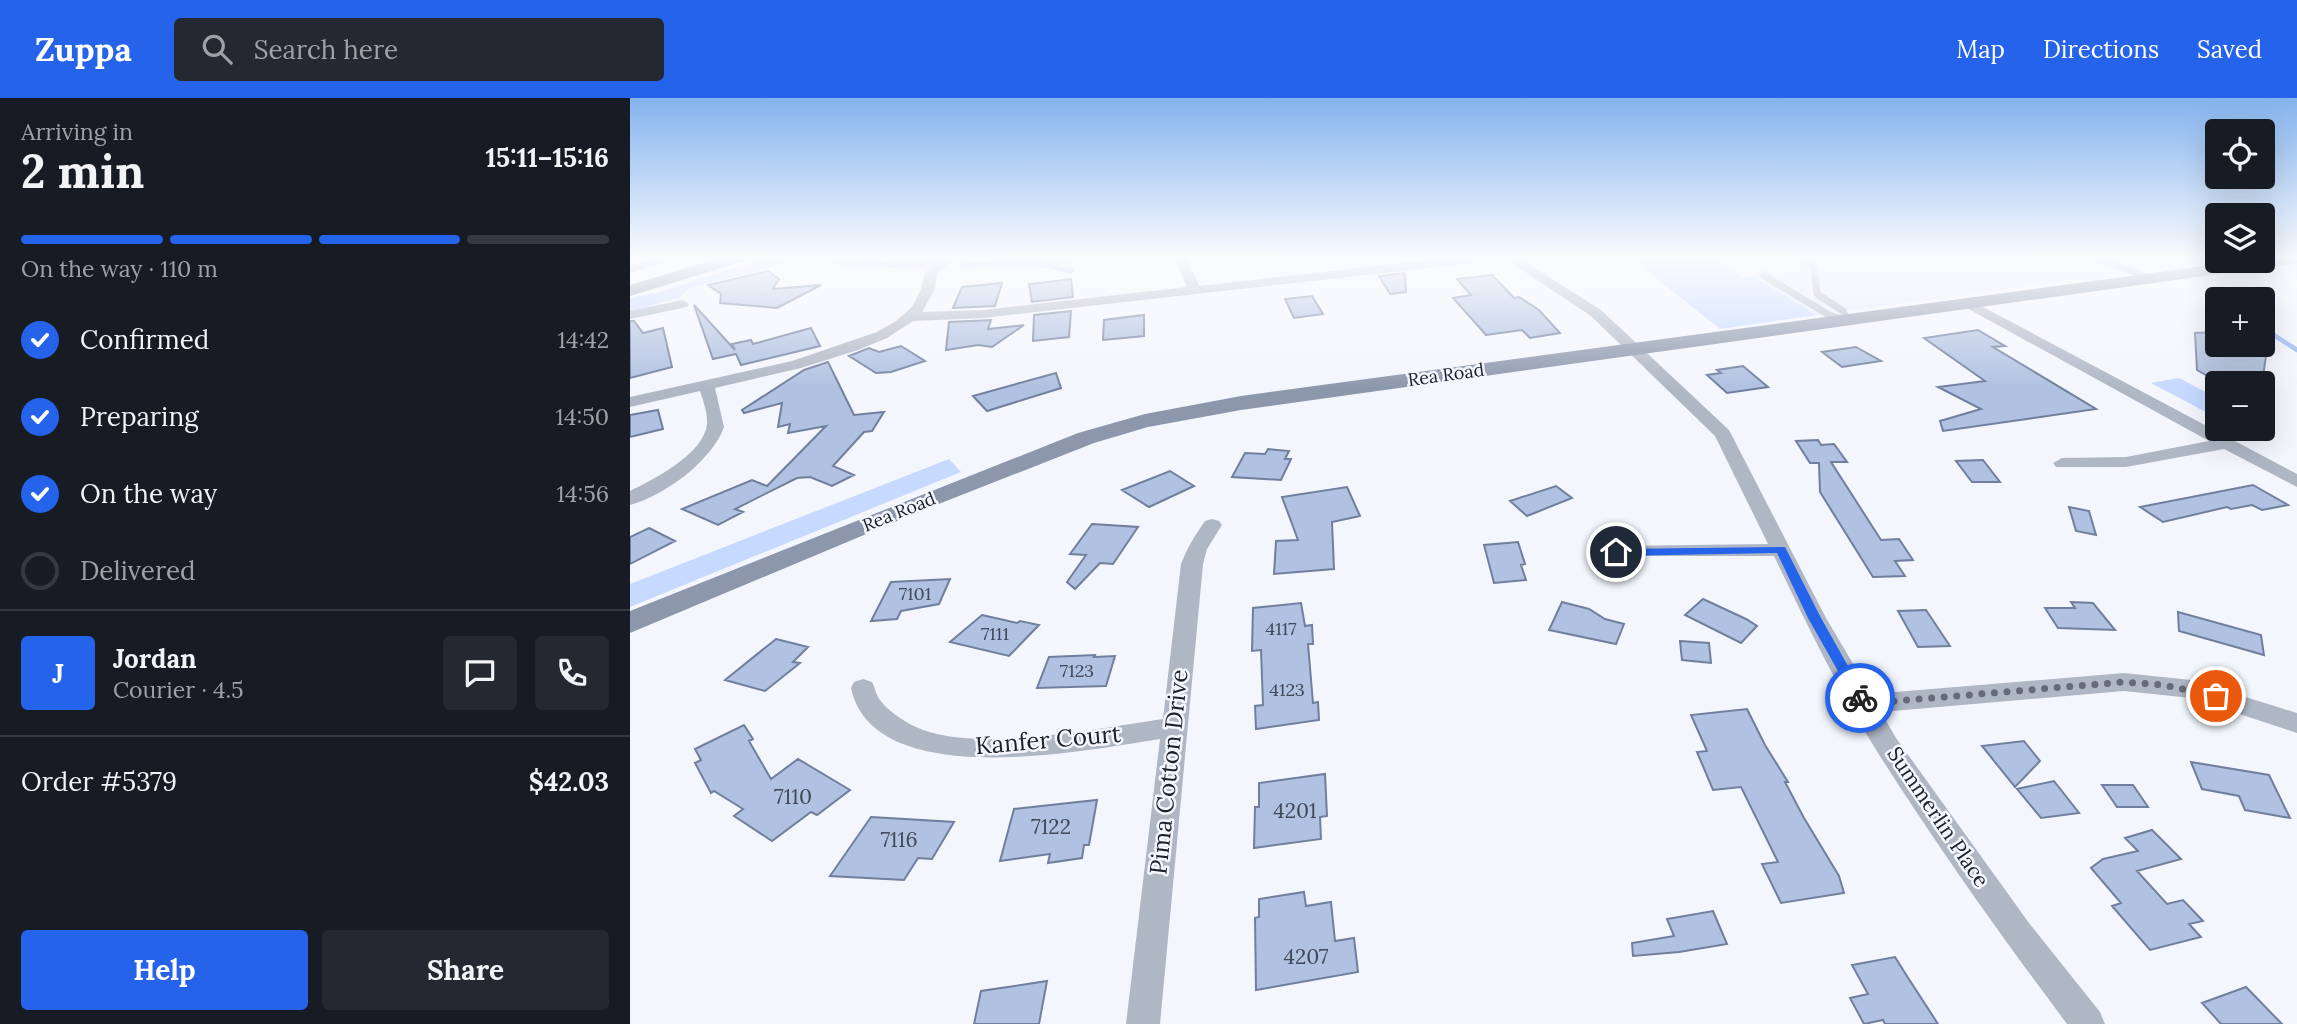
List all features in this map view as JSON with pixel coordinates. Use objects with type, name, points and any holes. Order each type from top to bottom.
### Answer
[{"type":"main road","name":"Rea Road","points":[[630,623],[1010,466],[1112,429],[1241,403],[1981,301]]},
{"type":"street","points":[[630,402],[828,356],[882,335],[910,317],[923,301]]},
{"type":"street","points":[[910,317],[983,314],[1091,301]]},
{"type":"street","name":"Summerlin Place","points":[[1577,301],[1595,313],[1723,434],[1815,618],[1863,704],[1947,833],[2088,1024]]},
{"type":"street","points":[[1968,303],[2297,481]]},
{"type":"street","points":[[630,315],[682,304]]},
{"type":"street","points":[[630,499],[679,471],[711,440],[716,425],[706,385]]},
{"type":"street","points":[[2062,463],[2126,462],[2225,443]]},
{"type":"street","name":"Pima Cotton Drive","points":[[1143,1024],[1192,564],[1197,548],[1212,525]]},
{"type":"street","points":[[1616,552],[1781,550]]},
{"type":"street","points":[[1863,704],[2124,682],[2191,689],[2297,723]]},
{"type":"street","name":"Kanfer Court","points":[[863,688],[869,705],[890,725],[908,736],[930,744],[969,749],[1012,748],[1173,727]]},
{"type":"lane","points":[[1806,301],[1829,315],[1848,321]]},
{"type":"lane","points":[[1828,301],[1843,311],[1848,321]]},
{"type":"shaded area","points":[[630,301],[666,301],[630,312]]},
{"type":"shaded area","points":[[1685,301],[1794,301],[1816,315],[1720,329]]},
{"type":"shaded area","points":[[1782,301],[1918,301],[1806,317]]},
{"type":"shaded area","points":[[2179,378],[2205,392],[2205,412],[2151,383]]},
{"type":"shaded area","points":[[949,459],[961,472],[630,607],[630,584]]},
{"type":"building","points":[[720,301],[790,301],[777,308]]},
{"type":"building","points":[[956,301],[996,301],[995,306],[953,308]]},
{"type":"building","points":[[1286,301],[1315,301],[1323,314],[1294,318]]},
{"type":"building","points":[[1456,301],[1525,301],[1539,310],[1560,333],[1530,338],[1522,330],[1486,335]]},
{"type":"building","points":[[694,305],[735,350],[732,344],[751,340],[753,344],[811,328],[820,346],[741,365],[736,354],[713,359]]},
{"type":"building","points":[[1071,311],[1069,337],[1033,341],[1034,315]]},
{"type":"building","points":[[1144,315],[1144,336],[1103,340],[1104,320]]},
{"type":"building","points":[[991,320],[988,329],[1024,325],[992,347],[978,345],[946,350],[949,322]]},
{"type":"building","points":[[630,321],[634,321],[643,333],[663,328],[672,367],[630,378]]},
{"type":"building","points":[[1978,330],[2005,346],[1993,347],[2096,409],[1943,431],[1940,421],[1981,409],[1938,387],[1985,381],[1924,338]]},
{"type":"building","points":[[2195,333],[2205,333],[2205,357],[2266,357],[2264,371],[2205,371],[2205,375],[2197,370]]},
{"type":"building","points":[[901,346],[925,361],[891,372],[876,373],[849,356],[869,348],[879,352]]},
{"type":"building","points":[[1856,347],[1881,361],[1842,367],[1822,352]]},
{"type":"building","points":[[828,362],[854,415],[884,412],[872,431],[864,432],[833,466],[854,475],[832,486],[810,477],[797,478],[735,509],[743,512],[718,525],[682,509],[752,480],[767,486],[826,426],[788,433],[790,424],[778,427],[782,403],[744,413],[742,410],[804,370]]},
{"type":"building","points":[[1743,366],[1768,387],[1727,393],[1707,375],[1721,373],[1717,370]]},
{"type":"building","points":[[1056,373],[1061,388],[987,411],[973,396]]},
{"type":"building","points":[[658,410],[663,429],[630,437],[630,415]]},
{"type":"building","points":[[1818,440],[1821,445],[1834,444],[1847,462],[1831,462],[1881,540],[1899,539],[1913,560],[1895,561],[1905,576],[1873,577],[1820,492],[1819,463],[1810,463],[1796,441]]},
{"type":"building","points":[[1268,449],[1289,451],[1285,459],[1291,459],[1281,480],[1232,477],[1245,453],[1265,454]]},
{"type":"building","points":[[1983,460],[2000,482],[1972,482],[1956,461]]},
{"type":"building","points":[[1170,471],[1194,486],[1149,507],[1122,490]]},
{"type":"building","points":[[2253,485],[2288,505],[2262,510],[2252,505],[2231,509],[2227,507],[2163,522],[2140,507]]},
{"type":"building","points":[[1556,486],[1572,498],[1527,516],[1510,501]]},
{"type":"building","points":[[1347,487],[1360,516],[1332,522],[1334,569],[1274,574],[1276,541],[1298,540],[1282,497]]},
{"type":"building","points":[[2069,507],[2089,511],[2096,535],[2076,531]]},
{"type":"building","points":[[1092,524],[1138,527],[1113,564],[1100,563],[1075,589],[1067,582],[1086,555],[1070,554]]},
{"type":"building","points":[[649,528],[675,541],[630,564],[630,537]]},
{"type":"building","points":[[1518,542],[1525,564],[1521,565],[1526,580],[1494,583],[1484,545]]},
{"type":"building","points":[[950,579],[939,604],[901,611],[897,619],[871,621],[891,582]]},
{"type":"building","points":[[1703,599],[1757,626],[1741,643],[1685,615]]},
{"type":"building","points":[[1562,602],[1589,609],[1605,619],[1624,624],[1616,644],[1549,630]]},
{"type":"building","points":[[2071,602],[2093,603],[2115,630],[2058,628],[2045,608],[2075,608]]},
{"type":"building","points":[[1301,603],[1305,626],[1312,625],[1313,644],[1308,644],[1313,703],[1318,702],[1319,720],[1256,729],[1255,706],[1263,705],[1261,650],[1252,651],[1253,608]]},
{"type":"building","points":[[1926,610],[1950,646],[1918,647],[1898,611]]},
{"type":"building","points":[[2178,612],[2261,635],[2264,655],[2179,631]]},
{"type":"building","points":[[982,615],[1039,625],[1009,656],[950,642]]},
{"type":"building","points":[[776,639],[808,647],[793,662],[800,663],[765,691],[725,680]]},
{"type":"building","points":[[1680,641],[1709,643],[1711,663],[1682,660]]},
{"type":"building","points":[[1095,655],[1094,657],[1115,656],[1106,686],[1037,688],[1049,657]]},
{"type":"building","points":[[1747,709],[1788,782],[1785,782],[1804,818],[1839,876],[1844,893],[1781,903],[1762,864],[1778,862],[1741,787],[1713,790],[1697,752],[1707,751],[1691,715]]},
{"type":"building","points":[[744,725],[753,739],[749,741],[771,779],[798,759],[850,790],[817,815],[811,812],[772,841],[734,816],[743,809],[714,791],[711,793],[695,763],[701,760],[695,749]]},
{"type":"building","points":[[2024,741],[2040,761],[2015,787],[1982,746]]},
{"type":"building","points":[[2191,762],[2269,775],[2290,818],[2245,810],[2239,796],[2202,789]]},
{"type":"building","points":[[1325,774],[1327,816],[1320,817],[1321,839],[1254,848],[1255,807],[1259,807],[1259,783]]},
{"type":"building","points":[[2054,781],[2079,813],[2041,818],[2017,789]]},
{"type":"building","points":[[2102,785],[2133,785],[2148,807],[2117,807]]},
{"type":"building","points":[[1097,800],[1089,845],[1084,845],[1082,858],[1048,863],[1050,854],[1000,861],[1014,809]]},
{"type":"building","points":[[871,817],[954,822],[932,859],[918,858],[904,880],[830,876]]},
{"type":"building","points":[[2152,830],[2181,859],[2137,871],[2167,904],[2183,900],[2203,921],[2189,924],[2201,937],[2150,950],[2112,906],[2121,903],[2091,868],[2103,859],[2138,851],[2125,838]]},
{"type":"building","points":[[1304,892],[1306,906],[1331,902],[1335,941],[1354,938],[1358,972],[1256,990],[1255,918],[1259,917],[1259,899]]},
{"type":"building","points":[[1713,911],[1727,944],[1633,956],[1632,943],[1674,936],[1667,919]]},
{"type":"building","points":[[1895,957],[1938,1024],[1885,1024],[1883,1020],[1864,1024],[1850,998],[1868,994],[1852,965]]},
{"type":"building","points":[[1047,981],[1039,1024],[974,1024],[981,991]]},
{"type":"building","points":[[2246,987],[2282,1024],[2221,1024],[2202,1003]]},
{"type":"waterway","points":[[2275,336],[2297,350]]},
{"type":"way so far","points":[[1860,698],[1863,704],[2124,682],[2191,689],[2216,696]]},
{"type":"route","points":[[1616,552],[1781,550],[1860,698]]}]
